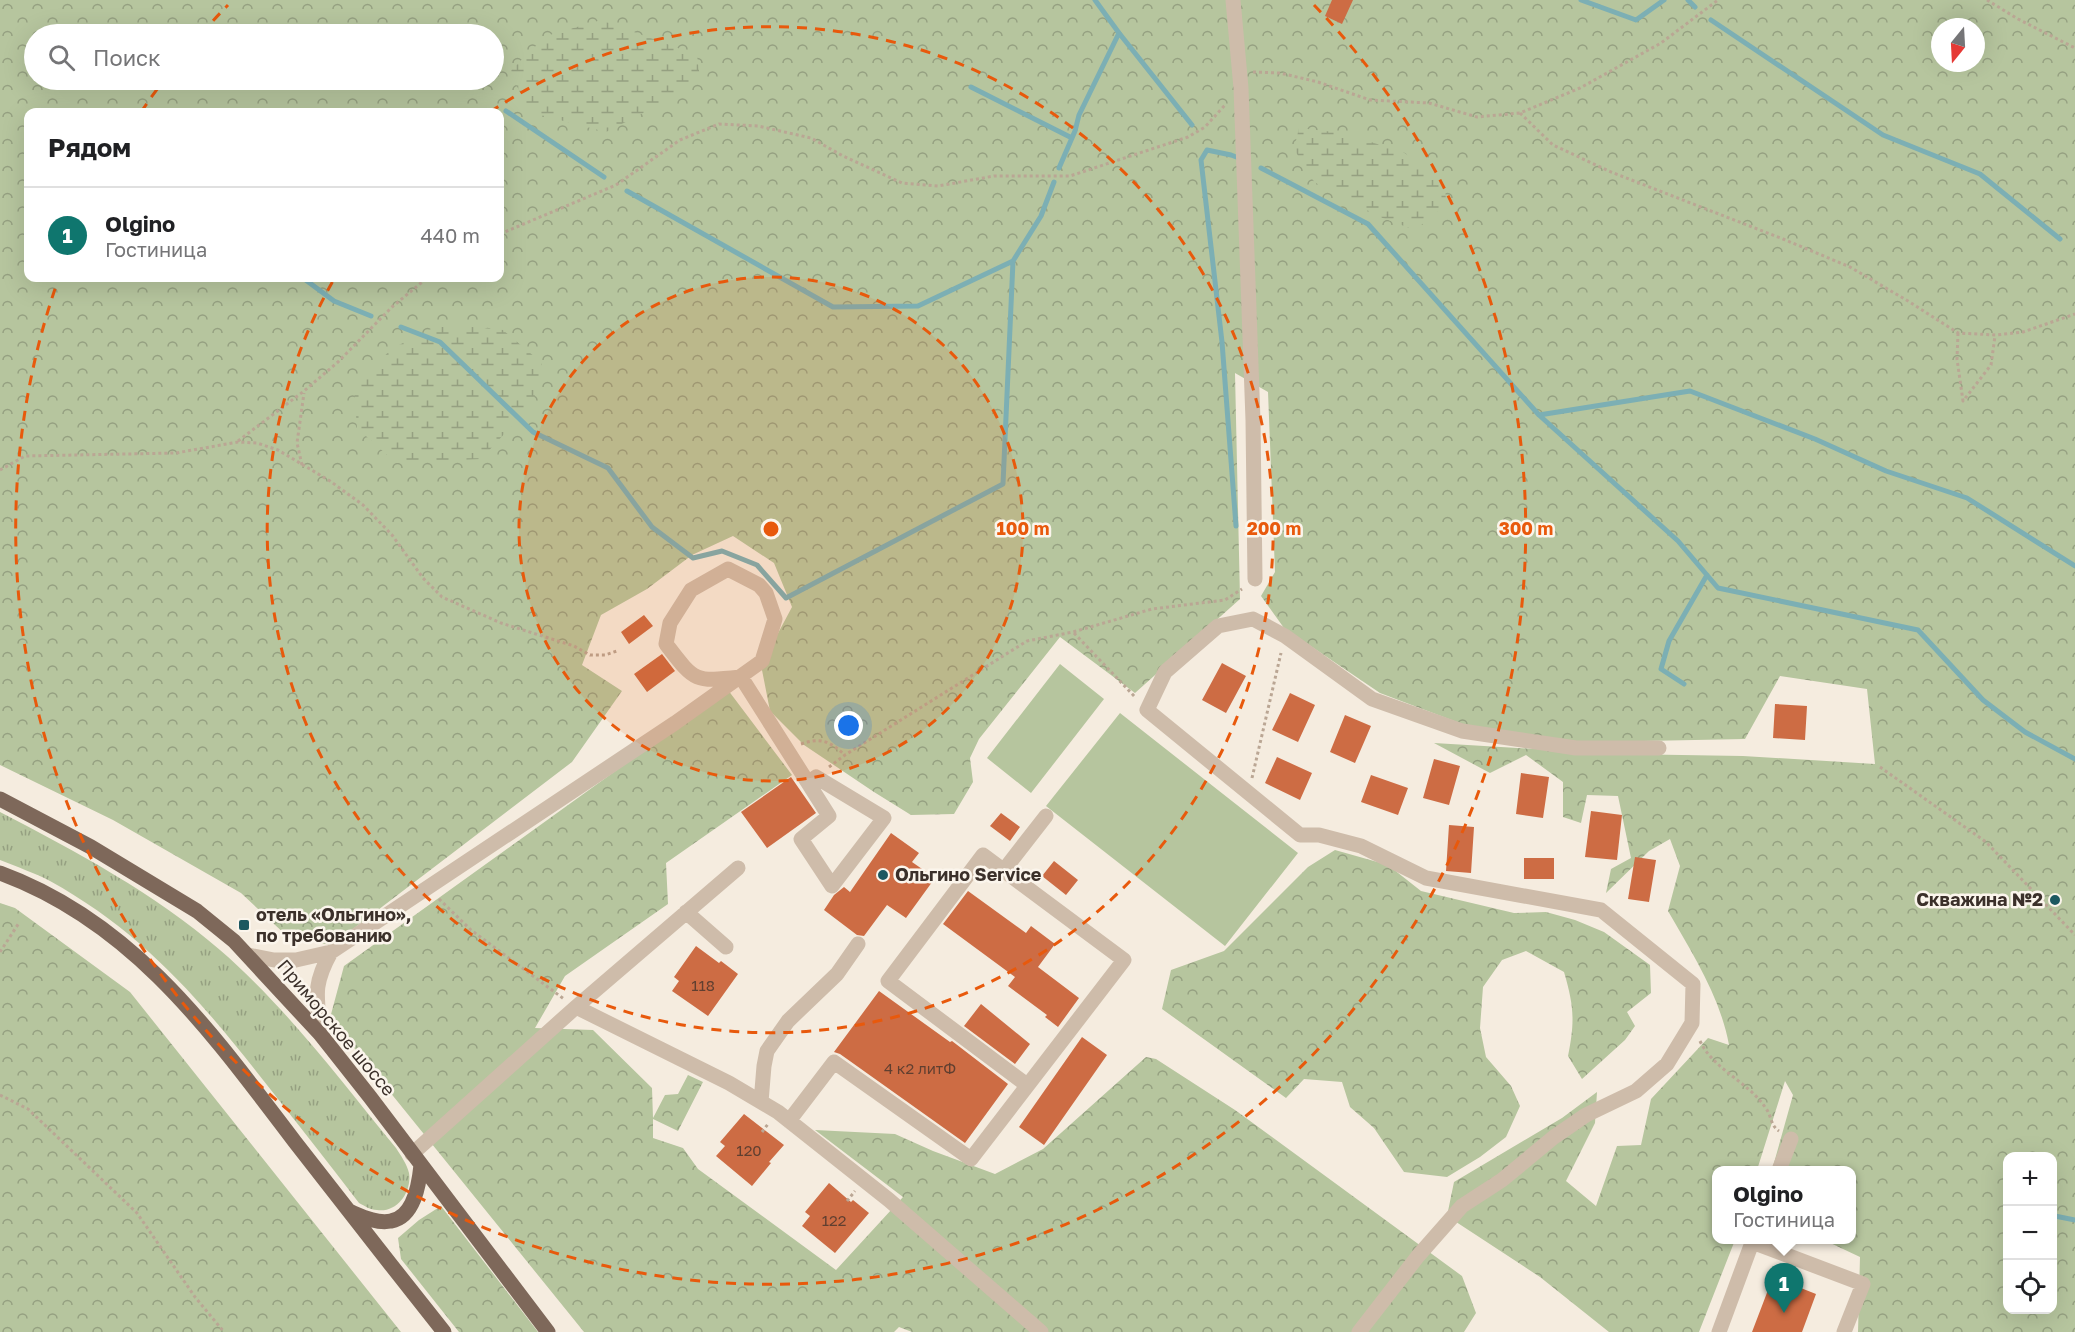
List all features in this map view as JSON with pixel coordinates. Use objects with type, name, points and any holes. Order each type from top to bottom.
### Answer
[{"type":"main road","name":"Приморское шоссе","points":[[0,799],[91,847],[197,911],[248,956],[321,1035],[548,1332]]},
{"type":"main road","points":[[0,873],[36,888],[87,919],[134,953],[163,980],[234,1062],[444,1332]]},
{"type":"main road","points":[[349,1211],[381,1222],[392,1221],[403,1215],[416,1194],[417,1160]]},
{"type":"lane","points":[[1233,0],[1241,88],[1253,420],[1255,579]]},
{"type":"lane","points":[[248,956],[274,960],[296,960],[331,952],[741,677],[762,662],[775,619],[766,593],[759,585],[728,569],[691,590],[670,622],[666,644],[687,671],[705,681],[741,677]]},
{"type":"lane","points":[[1359,1332],[1418,1256],[1462,1206],[1502,1180],[1554,1137],[1586,1115],[1635,1090],[1667,1064],[1692,1023],[1694,984],[1600,910],[1426,878],[1361,846],[1320,835],[1300,835],[1147,710],[1165,672],[1218,626],[1253,619],[1285,636],[1372,699],[1462,731],[1576,748],[1659,748]]},
{"type":"lane","points":[[741,677],[788,749],[817,777],[884,818],[832,886],[801,839],[829,816],[817,777]]},
{"type":"lane","points":[[1004,870],[1046,816]]},
{"type":"lane","points":[[789,1121],[834,1062],[971,1159],[1124,960],[983,855],[888,981],[1027,1085]]},
{"type":"lane","points":[[417,1160],[576,1007],[738,868]]},
{"type":"lane","points":[[686,912],[726,947]]},
{"type":"lane","points":[[761,1102],[767,1051],[788,1021],[837,974],[858,944]]},
{"type":"lane","points":[[321,1035],[316,993],[320,972],[331,952]]},
{"type":"lane","points":[[576,1007],[729,1083],[789,1121],[898,1208],[1041,1332]]},
{"type":"lane","points":[[1781,1166],[1791,1139]]},
{"type":"lane","points":[[1719,1332],[1751,1244]]},
{"type":"lane","points":[[1760,1244],[1863,1284],[1844,1332]]},
{"type":"path","points":[[1240,72],[1280,73],[1318,82],[1370,100],[1430,103],[1477,117],[1520,113],[1580,88],[1661,44],[1718,0]]},
{"type":"path","points":[[1987,0],[2075,48]]},
{"type":"path","points":[[504,232],[616,185],[680,140],[719,124],[758,126],[811,138],[843,156],[902,183],[938,186],[994,176],[1070,176],[1196,133],[1205,127],[1241,88]]},
{"type":"path","points":[[1520,113],[1553,144],[1611,172],[1850,267],[1958,333],[1996,335],[2023,332],[2075,314]]},
{"type":"path","points":[[238,442],[338,362],[392,307],[422,282]]},
{"type":"path","points":[[1958,333],[1957,360],[1963,401],[1990,365],[1996,335]]},
{"type":"path","points":[[302,465],[297,443],[304,391]]},
{"type":"path","points":[[0,470],[25,456],[176,453],[238,442],[257,443],[278,450],[330,481],[363,505],[392,535],[423,579],[442,597],[501,623],[574,646],[590,655],[605,655],[617,651]]},
{"type":"path","points":[[817,777],[845,755],[1027,641],[1073,632],[1152,609],[1225,600],[1255,579]]},
{"type":"path","points":[[1073,632],[1147,710]]},
{"type":"path","points":[[1248,792],[1285,636]]},
{"type":"path","points":[[788,749],[814,740],[832,743],[845,755]]},
{"type":"path","points":[[1880,767],[1986,842],[2075,935]]},
{"type":"path","points":[[439,899],[471,930],[576,1007]]},
{"type":"path","points":[[0,952],[19,923]]},
{"type":"path","points":[[1692,1023],[1702,1045],[1712,1058],[1766,1107],[1772,1126],[1791,1139]]},
{"type":"path","points":[[0,1095],[28,1109],[137,1213],[195,1297],[224,1332]]},
{"type":"path","points":[[762,1132],[766,1126]]},
{"type":"path","points":[[847,1201],[851,1195]]},
{"type":"green space","points":[[0,0],[2075,0],[2075,1332],[1858,1332],[1860,1257],[1832,1244],[1856,1244],[1856,1166],[1773,1166],[1793,1095],[1785,1081],[1758,1166],[1712,1166],[1712,1244],[1733,1244],[1699,1332],[1609,1332],[1540,1277],[1447,1216],[1454,1182],[1562,1118],[1597,1092],[1595,1123],[1566,1181],[1596,1206],[1617,1146],[1641,1145],[1651,1099],[1708,1038],[1729,1045],[1712,992],[1668,911],[1680,866],[1670,839],[1649,851],[1606,893],[1611,869],[1631,858],[1618,796],[1587,795],[1581,823],[1563,817],[1563,782],[1526,755],[1490,773],[1434,743],[1620,754],[1743,756],[1875,764],[1867,689],[1780,676],[1745,739],[1581,745],[1478,730],[1380,693],[1284,628],[1261,596],[1275,572],[1268,392],[1235,373],[1240,599],[1135,693],[1060,637],[979,739],[970,758],[973,782],[954,814],[911,815],[804,745],[770,711],[761,665],[792,607],[774,563],[733,536],[692,555],[647,589],[601,615],[582,665],[622,691],[572,762],[332,945],[289,938],[241,893],[113,820],[0,765]]},
{"type":"green space","points":[[601,20],[697,55],[700,78],[669,100],[606,132],[529,112],[510,71],[546,36]]},
{"type":"green space","points":[[1299,128],[1342,133],[1403,152],[1445,180],[1446,205],[1415,230],[1380,217],[1314,182],[1294,149]]},
{"type":"green space","points":[[441,324],[503,330],[542,363],[533,403],[481,459],[396,463],[357,428],[354,389],[391,349]]},
{"type":"green space","points":[[1060,664],[1104,699],[1031,793],[987,758]]},
{"type":"green space","points":[[728,690],[792,775],[666,863],[668,904],[565,976],[535,1028],[593,1030],[652,1088],[653,1118],[665,1095],[678,1094],[688,1075],[703,1082],[678,1131],[653,1119],[653,1138],[683,1148],[698,1169],[836,1270],[903,1197],[815,1130],[895,1134],[995,1174],[1043,1149],[1146,1057],[1156,1059],[1235,1110],[1462,1276],[1476,1313],[1464,1332],[912,1332],[899,1327],[894,1332],[584,1332],[330,1018],[344,966]]},
{"type":"green space","points":[[1120,713],[1298,853],[1225,946],[1046,806]]},
{"type":"green space","points":[[0,812],[86,858],[142,892],[195,929],[244,972],[312,1045],[396,1148],[409,1173],[408,1187],[402,1200],[397,1205],[384,1210],[372,1209],[359,1203],[219,1025],[169,971],[114,923],[84,901],[44,878],[0,860]]},
{"type":"green space","points":[[1335,850],[1388,865],[1421,891],[1514,913],[1546,912],[1575,920],[1604,932],[1650,965],[1651,993],[1627,1012],[1635,1026],[1625,1040],[1582,1079],[1568,1056],[1572,1033],[1572,1014],[1564,972],[1526,951],[1502,960],[1483,987],[1480,1028],[1486,1057],[1511,1086],[1520,1106],[1506,1137],[1480,1157],[1447,1177],[1404,1172],[1374,1128],[1350,1107],[1342,1082],[1304,1079],[1286,1098],[1162,1009],[1171,970],[1224,951],[1308,867]]},
{"type":"green space","points":[[0,903],[15,908],[130,992],[401,1332],[0,1332]]},
{"type":"green space","points":[[441,1206],[538,1332],[459,1332],[401,1259],[398,1238],[419,1220]]},
{"type":"building","points":[[1332,0],[1353,0],[1342,24],[1325,16]]},
{"type":"building","points":[[644,615],[653,626],[629,644],[621,632]]},
{"type":"building","points":[[662,654],[675,671],[647,692],[634,674]]},
{"type":"building","points":[[1222,663],[1246,676],[1226,713],[1202,700]]},
{"type":"building","points":[[1290,693],[1315,705],[1298,742],[1272,730]]},
{"type":"building","points":[[1775,704],[1807,706],[1805,740],[1773,738]]},
{"type":"building","points":[[1345,715],[1371,726],[1355,763],[1330,752]]},
{"type":"building","points":[[1277,757],[1312,773],[1300,800],[1265,783]]},
{"type":"building","points":[[1434,759],[1460,766],[1449,805],[1423,798]]},
{"type":"building","points":[[1521,773],[1549,777],[1543,818],[1516,814]]},
{"type":"building","points":[[1371,775],[1408,788],[1398,815],[1361,802]]},
{"type":"building","points":[[791,777],[816,813],[767,848],[741,812]]},
{"type":"building","points":[[1591,811],[1622,815],[1617,860],[1585,857]]},
{"type":"building","points":[[1001,813],[1020,827],[1010,841],[990,826]]},
{"type":"building","points":[[1449,825],[1474,827],[1471,873],[1446,871]]},
{"type":"building","points":[[891,833],[919,853],[912,862],[935,878],[906,918],[887,905],[864,936],[857,935],[824,910],[834,895],[844,887],[850,892]]},
{"type":"building","points":[[1635,857],[1656,860],[1649,902],[1628,899]]},
{"type":"building","points":[[1524,858],[1554,858],[1554,879],[1524,879]]},
{"type":"building","points":[[1054,861],[1078,880],[1066,895],[1042,876]]},
{"type":"building","points":[[968,891],[1026,933],[1031,926],[1055,944],[1038,967],[1079,998],[1058,1027],[1045,1017],[1047,1015],[1008,986],[1015,977],[943,924]]},
{"type":"building","points":[[696,946],[738,974],[708,1016],[672,991],[679,981],[674,977]]},
{"type":"building","points":[[879,991],[950,1042],[952,1041],[1008,1084],[965,1143],[834,1052]]},
{"type":"building","points":[[981,1004],[1030,1044],[1015,1064],[964,1026]]},
{"type":"building","points":[[1082,1037],[1107,1055],[1044,1145],[1019,1127]]},
{"type":"building","points":[[744,1114],[784,1145],[752,1186],[716,1156],[725,1146],[720,1142]]},
{"type":"building","points":[[829,1183],[851,1202],[853,1200],[869,1213],[835,1253],[802,1226],[810,1216],[805,1212]]},
{"type":"building","points":[[1773,1277],[1816,1294],[1802,1332],[1752,1332]]},
{"type":"waterway","points":[[1059,168],[1075,131],[1079,115],[1119,33],[1095,0]]},
{"type":"waterway","points":[[1581,0],[1636,20],[1664,0]]},
{"type":"waterway","points":[[1688,0],[1695,7]]},
{"type":"waterway","points":[[1711,20],[1883,135],[1980,174],[2060,239]]},
{"type":"waterway","points":[[1119,33],[1192,125]]},
{"type":"waterway","points":[[971,87],[1072,138]]},
{"type":"waterway","points":[[506,111],[604,177]]},
{"type":"waterway","points":[[1236,526],[1222,342],[1201,160],[1207,150],[1239,158]]},
{"type":"waterway","points":[[1261,168],[1368,224],[1539,415],[1678,541],[1718,588],[1918,630],[1983,700],[2025,732],[2075,759]]},
{"type":"waterway","points":[[401,327],[440,342],[533,432],[608,468],[652,527],[693,558],[722,551],[757,565],[786,598],[1003,484],[1013,261],[1041,216],[1054,182]]},
{"type":"waterway","points":[[627,191],[833,307],[918,306],[1013,261]]},
{"type":"waterway","points":[[308,282],[334,301],[371,316]]},
{"type":"waterway","points":[[1539,415],[1690,391],[1815,439],[1886,471],[1967,498],[2075,566]]},
{"type":"waterway","points":[[1684,684],[1661,669],[1669,641],[1707,575]]},
{"type":"waterway","points":[[2057,1216],[2075,1220]]},
{"type":"place","name":"Ольгино Service","points":[[883,875]]},
{"type":"place","name":"Скважина №2","points":[[2055,900]]},
{"type":"place","name":"отель «Ольгино», по требованию","points":[[244,925]]},
{"type":"place","name":"Olgino","points":[[1784,1313]]}]
